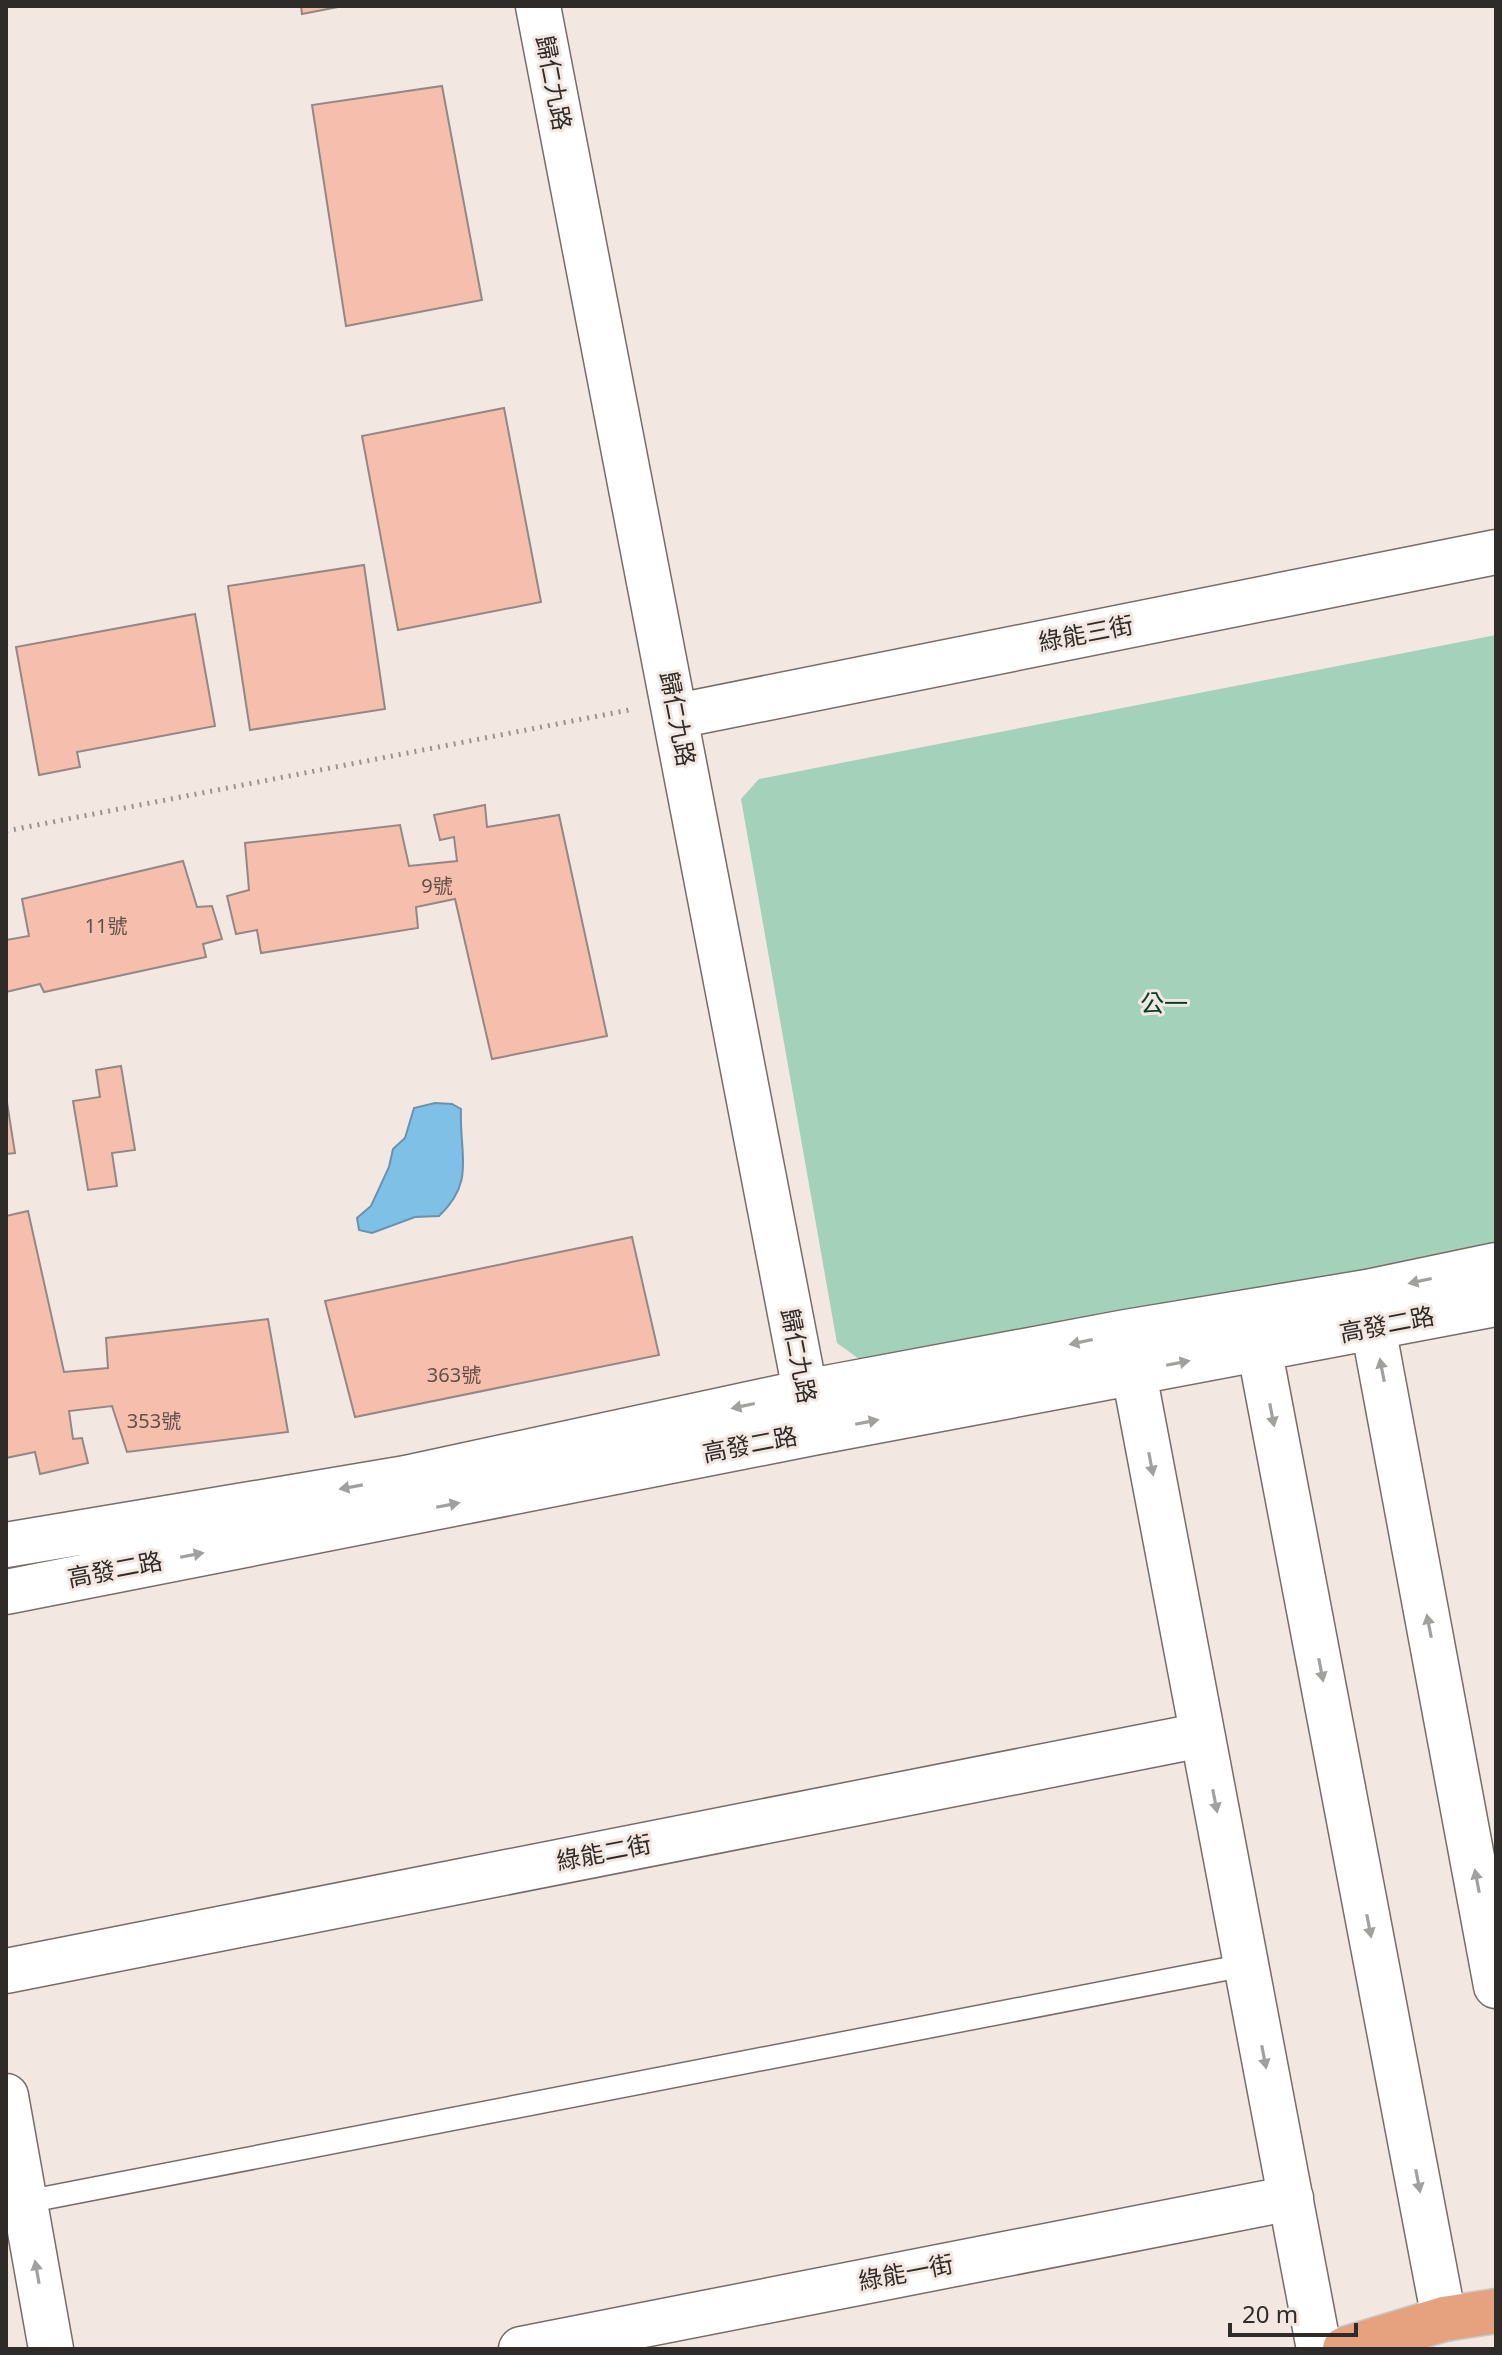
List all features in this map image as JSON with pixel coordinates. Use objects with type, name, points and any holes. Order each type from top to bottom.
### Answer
[{"type":"main road","points":[[1345,2349],[1444,2319],[1496,2311]]},
{"type":"street","name":"歸仁九路","points":[[538,6],[659,712],[809,1412]]},
{"type":"street","name":"綠能三街","points":[[659,712],[1496,552]]},
{"type":"street","name":"高發二路","points":[[1370,1310],[1496,1265]]},
{"type":"street","name":"高發二路","points":[[6,1592],[809,1412],[1056,1347],[1130,1352],[1370,1310],[1496,1304]]},
{"type":"street","points":[[1370,1310],[1496,1986]]},
{"type":"street","points":[[1256,1329],[1444,2319]]},
{"type":"street","points":[[1130,1352],[1319,2349]]},
{"type":"street","name":"高發二路","points":[[6,1545],[809,1412]]},
{"type":"street","name":"綠能二街","points":[[6,1971],[1202,1735]]},
{"type":"street","points":[[6,2096],[51,2349]]},
{"type":"street","name":"綠能一街","points":[[521,2349],[1291,2198]]},
{"type":"lane","points":[[25,2202],[1246,1965]]},
{"type":"path","points":[[6,831],[659,712]]},
{"type":"green space","name":"公一","points":[[1496,635],[1496,1245],[866,1364],[837,1343],[741,799],[759,779]]},
{"type":"water","points":[[435,1103],[452,1104],[461,1109],[463,1167],[458,1191],[439,1216],[415,1217],[372,1233],[359,1230],[357,1218],[371,1206],[389,1167],[393,1149],[405,1138],[414,1108]]},
{"type":"building","points":[[301,6],[343,6],[302,14]]},
{"type":"building","points":[[442,86],[482,300],[346,326],[312,105]]},
{"type":"building","points":[[504,408],[541,602],[398,630],[362,436]]},
{"type":"building","points":[[364,565],[385,709],[250,730],[228,586]]},
{"type":"building","points":[[195,614],[215,726],[77,752],[80,767],[39,775],[16,647]]},
{"type":"building","points":[[485,805],[487,827],[559,815],[607,1036],[492,1059],[455,899],[416,907],[418,928],[261,953],[257,930],[236,934],[227,896],[249,890],[245,843],[400,825],[409,866],[457,861],[454,837],[440,840],[434,815]]},
{"type":"building","points":[[183,861],[197,907],[212,906],[222,939],[203,944],[206,957],[44,992],[40,984],[6,992],[6,940],[29,936],[22,899]]},
{"type":"building","points":[[121,1066],[135,1150],[112,1153],[117,1186],[88,1190],[73,1101],[100,1097],[96,1070]]},
{"type":"building","points":[[6,1096],[15,1153],[6,1154]]},
{"type":"building","points":[[28,1211],[64,1372],[108,1368],[106,1338],[268,1319],[288,1432],[127,1452],[112,1406],[69,1411],[73,1439],[82,1438],[88,1463],[40,1474],[35,1452],[6,1458],[6,1216]]},
{"type":"building","points":[[632,1237],[659,1355],[355,1417],[325,1301]]}]
